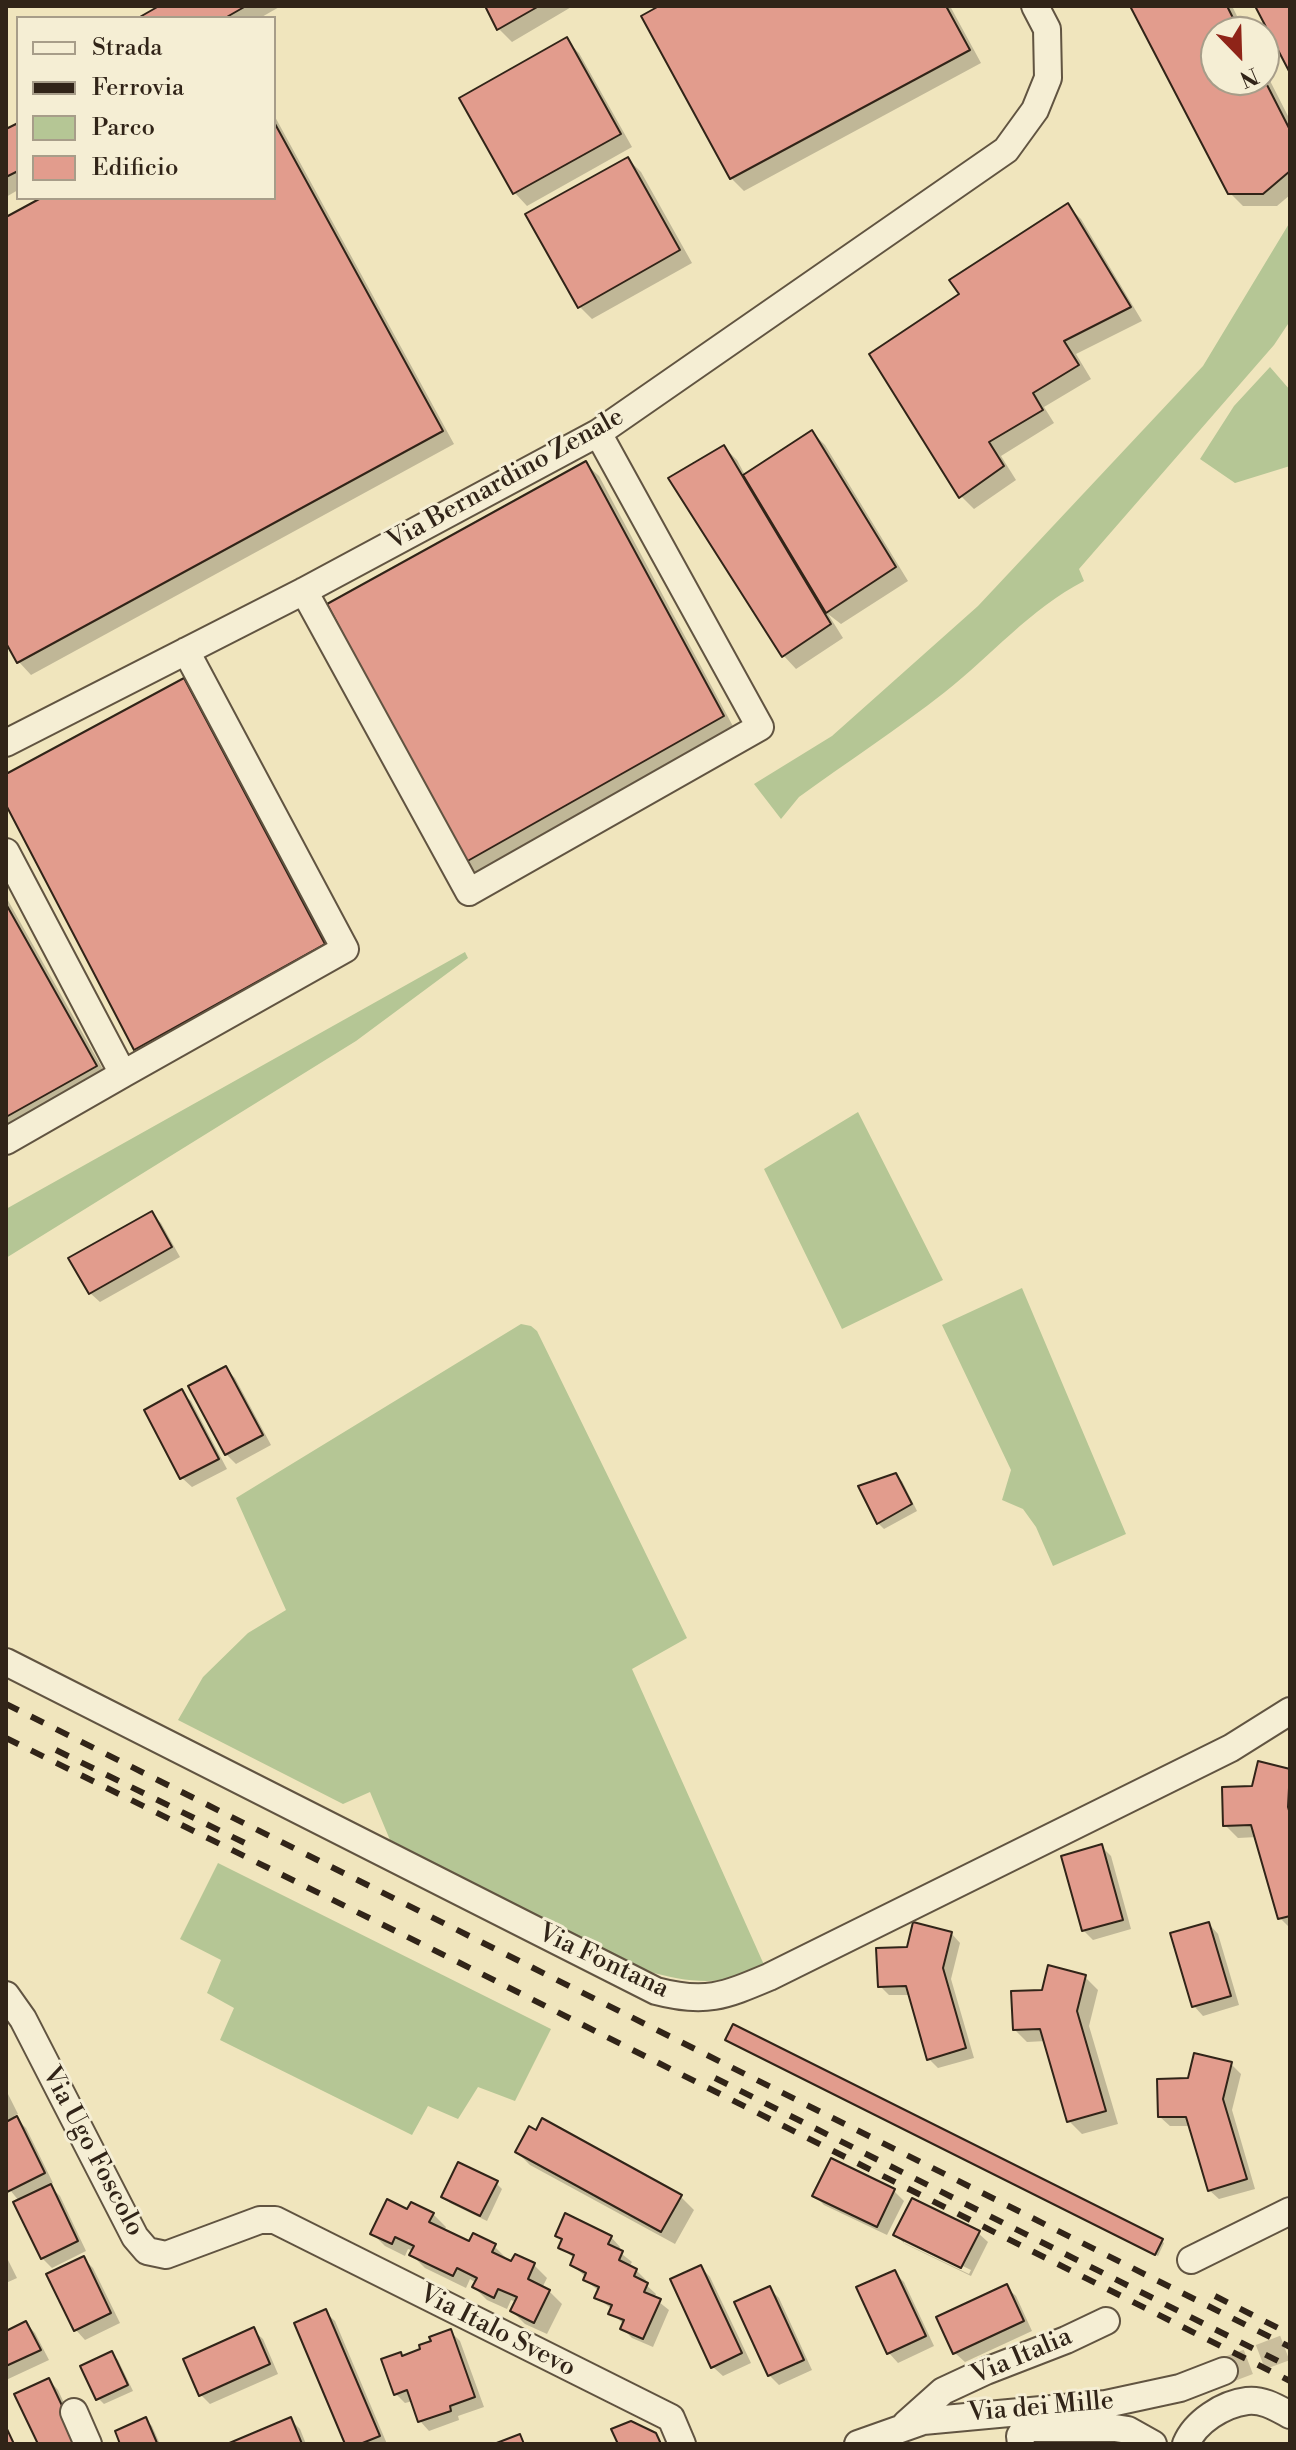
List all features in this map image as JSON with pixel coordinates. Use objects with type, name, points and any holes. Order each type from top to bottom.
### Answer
[{"type":"street","name":"Via Bernardino Zenale","points":[[6,743],[304,591],[598,433],[1006,150],[1035,110],[1048,78],[1047,29],[1035,6]]},
{"type":"street","points":[[304,591],[469,892],[760,727],[598,433]]},
{"type":"street","points":[[6,1141],[345,949],[186,651]]},
{"type":"street","points":[[6,852],[123,1074]]},
{"type":"street","name":"Via Fontana","points":[[6,1662],[656,1991],[682,1998],[710,1998],[769,1977],[1231,1748],[1280,1717]]},
{"type":"street","points":[[1280,1717],[1290,1742]]},
{"type":"street","name":"Via Ugo Foscolo","points":[[6,1995],[23,2019],[135,2237],[147,2251],[166,2255],[260,2220],[275,2220],[299,2232]]},
{"type":"street","points":[[1191,2260],[1290,2211]]},
{"type":"street","name":"Via Italo Svevo","points":[[299,2232],[671,2418],[682,2444]]},
{"type":"street","name":"Via Italia","points":[[903,2427],[943,2391],[1106,2321]]},
{"type":"street","name":"Via dei Mille","points":[[858,2444],[903,2427],[939,2418],[1106,2404],[1180,2388],[1224,2371]]},
{"type":"street","points":[[1186,2444],[1196,2425],[1213,2414],[1248,2400],[1269,2403],[1290,2415]]},
{"type":"street","points":[[74,2412],[88,2444]]},
{"type":"street","points":[[1021,2444],[1023,2431],[1032,2428],[1115,2428],[1128,2430],[1153,2444]]},
{"type":"green space","points":[[1290,222],[1290,321],[1274,345],[1079,569],[1084,581],[1046,605],[927,706],[799,797],[781,819],[754,784],[832,736],[978,606],[1203,366]]},
{"type":"green space","points":[[1270,367],[1290,390],[1290,466],[1235,483],[1200,459],[1234,406]]},
{"type":"green space","points":[[465,952],[468,958],[356,1041],[6,1258],[6,1209]]},
{"type":"green space","points":[[858,1112],[943,1280],[842,1329],[764,1169]]},
{"type":"green space","points":[[1022,1288],[1126,1534],[1053,1566],[1036,1527],[1023,1509],[1002,1500],[1011,1470],[942,1325]]},
{"type":"green space","points":[[521,1324],[537,1331],[687,1638],[632,1669],[765,1967],[750,1973],[706,1981],[647,1971],[390,1840],[370,1792],[343,1804],[178,1720],[203,1677],[248,1633],[286,1610],[236,1498]]},
{"type":"green space","points":[[218,1863],[551,2029],[515,2101],[478,2087],[458,2119],[428,2106],[412,2135],[220,2040],[234,2008],[207,1993],[221,1960],[180,1939]]},
{"type":"building","points":[[159,6],[246,6],[228,16],[142,16]]},
{"type":"building","points":[[485,6],[539,6],[497,30]]},
{"type":"building","points":[[659,6],[946,6],[970,50],[730,179],[641,16]]},
{"type":"building","points":[[1130,6],[1227,6],[1232,16],[1200,16],[1200,96],[1273,96],[1290,130],[1290,171],[1263,194],[1228,194]]},
{"type":"building","points":[[1255,6],[1290,6],[1290,73],[1280,54],[1280,16],[1260,16]]},
{"type":"building","points":[[567,37],[621,134],[513,194],[459,98]]},
{"type":"building","points":[[16,124],[16,172],[6,177],[6,129]]},
{"type":"building","points":[[276,126],[443,431],[17,663],[6,643],[6,217],[37,200],[276,200]]},
{"type":"building","points":[[628,157],[680,250],[578,308],[525,214]]},
{"type":"building","points":[[1068,203],[1131,307],[1064,341],[1079,365],[1033,393],[1043,410],[989,442],[1004,466],[959,498],[869,354],[959,294],[949,280]]},
{"type":"building","points":[[812,430],[896,567],[826,613],[743,475]]},
{"type":"building","points":[[724,445],[831,624],[782,657],[668,478]]},
{"type":"building","points":[[586,461],[724,716],[464,863],[327,604]]},
{"type":"building","points":[[184,678],[325,944],[134,1050],[6,805],[6,774]]},
{"type":"building","points":[[6,904],[97,1066],[6,1117]]},
{"type":"building","points":[[152,1211],[172,1247],[89,1294],[68,1258]]},
{"type":"building","points":[[226,1366],[263,1435],[225,1455],[188,1386]]},
{"type":"building","points":[[182,1389],[219,1459],[180,1479],[144,1410]]},
{"type":"building","points":[[896,1473],[912,1504],[877,1524],[858,1486]]},
{"type":"building","points":[[1258,1761],[1290,1769],[1290,1916],[1278,1919],[1251,1825],[1223,1826],[1222,1787],[1252,1786]]},
{"type":"building","points":[[1102,1844],[1123,1920],[1082,1931],[1061,1856]]},
{"type":"building","points":[[913,1922],[952,1932],[943,1968],[966,2048],[927,2060],[906,1986],[878,1987],[876,1948],[907,1947]]},
{"type":"building","points":[[1209,1922],[1231,1996],[1192,2007],[1170,1933]]},
{"type":"building","points":[[1048,1965],[1086,1975],[1077,2011],[1106,2111],[1067,2122],[1040,2029],[1013,2030],[1011,1991],[1042,1990]]},
{"type":"building","points":[[733,2024],[1163,2239],[1155,2255],[725,2040]]},
{"type":"building","points":[[1194,2053],[1232,2062],[1223,2099],[1247,2179],[1208,2191],[1186,2117],[1158,2117],[1157,2079],[1188,2078]]},
{"type":"building","points":[[17,2116],[45,2173],[7,2192],[6,2122]]},
{"type":"building","points":[[542,2118],[682,2195],[661,2232],[515,2152],[529,2126],[536,2130]]},
{"type":"building","points":[[831,2158],[895,2189],[877,2227],[812,2196]]},
{"type":"building","points":[[458,2162],[498,2181],[480,2216],[441,2197]]},
{"type":"building","points":[[51,2184],[78,2241],[41,2259],[13,2202]]},
{"type":"building","points":[[912,2198],[980,2231],[961,2268],[893,2235]]},
{"type":"building","points":[[387,2199],[407,2209],[411,2202],[434,2213],[429,2222],[469,2241],[473,2233],[496,2244],[492,2252],[511,2261],[515,2254],[535,2263],[528,2279],[550,2290],[534,2323],[510,2311],[517,2297],[498,2289],[494,2298],[472,2287],[477,2278],[457,2268],[453,2276],[409,2255],[414,2246],[395,2237],[392,2244],[370,2234]]},
{"type":"building","points":[[565,2213],[612,2236],[608,2244],[623,2251],[619,2260],[637,2269],[634,2276],[648,2283],[644,2292],[661,2299],[643,2339],[620,2329],[624,2320],[608,2314],[612,2305],[594,2298],[599,2287],[583,2280],[586,2273],[570,2265],[574,2255],[558,2248],[562,2239],[555,2236]]},
{"type":"building","points":[[84,2256],[111,2313],[74,2331],[46,2274]]},
{"type":"building","points":[[701,2265],[742,2353],[711,2368],[670,2279]]},
{"type":"building","points":[[895,2270],[926,2336],[887,2354],[856,2287]]},
{"type":"building","points":[[1007,2284],[1024,2321],[953,2354],[936,2317]]},
{"type":"building","points":[[770,2286],[804,2360],[768,2376],[734,2302]]},
{"type":"building","points":[[326,2309],[380,2436],[360,2444],[345,2444],[294,2323]]},
{"type":"building","points":[[26,2321],[41,2350],[6,2366],[6,2331]]},
{"type":"building","points":[[254,2327],[270,2364],[199,2396],[183,2359]]},
{"type":"building","points":[[451,2329],[475,2397],[450,2406],[451,2411],[418,2422],[407,2390],[394,2395],[381,2359],[420,2349],[419,2345],[431,2341],[429,2337]]},
{"type":"building","points":[[112,2351],[128,2385],[96,2400],[80,2366]]},
{"type":"building","points":[[49,2378],[80,2444],[38,2444],[14,2394]]},
{"type":"building","points":[[146,2417],[157,2443],[120,2444],[115,2431]]},
{"type":"building","points":[[291,2417],[302,2444],[227,2444]]},
{"type":"building","points":[[631,2421],[656,2433],[661,2444],[618,2444],[611,2429]]},
{"type":"building","points":[[6,2427],[14,2444],[6,2444]]},
{"type":"building","points":[[520,2434],[524,2444],[494,2444]]},
{"type":"tunnel","points":[[1224,2371],[1290,2346]]},
{"type":"railway","points":[[6,1704],[1290,2347]]},
{"type":"railway","points":[[6,1738],[1290,2381]]},
{"type":"railway","points":[[56,1750],[253,1847]]},
{"type":"railway","points":[[715,2078],[1290,2367]]},
{"type":"railway","points":[[1215,2296],[1290,2334]]}]
